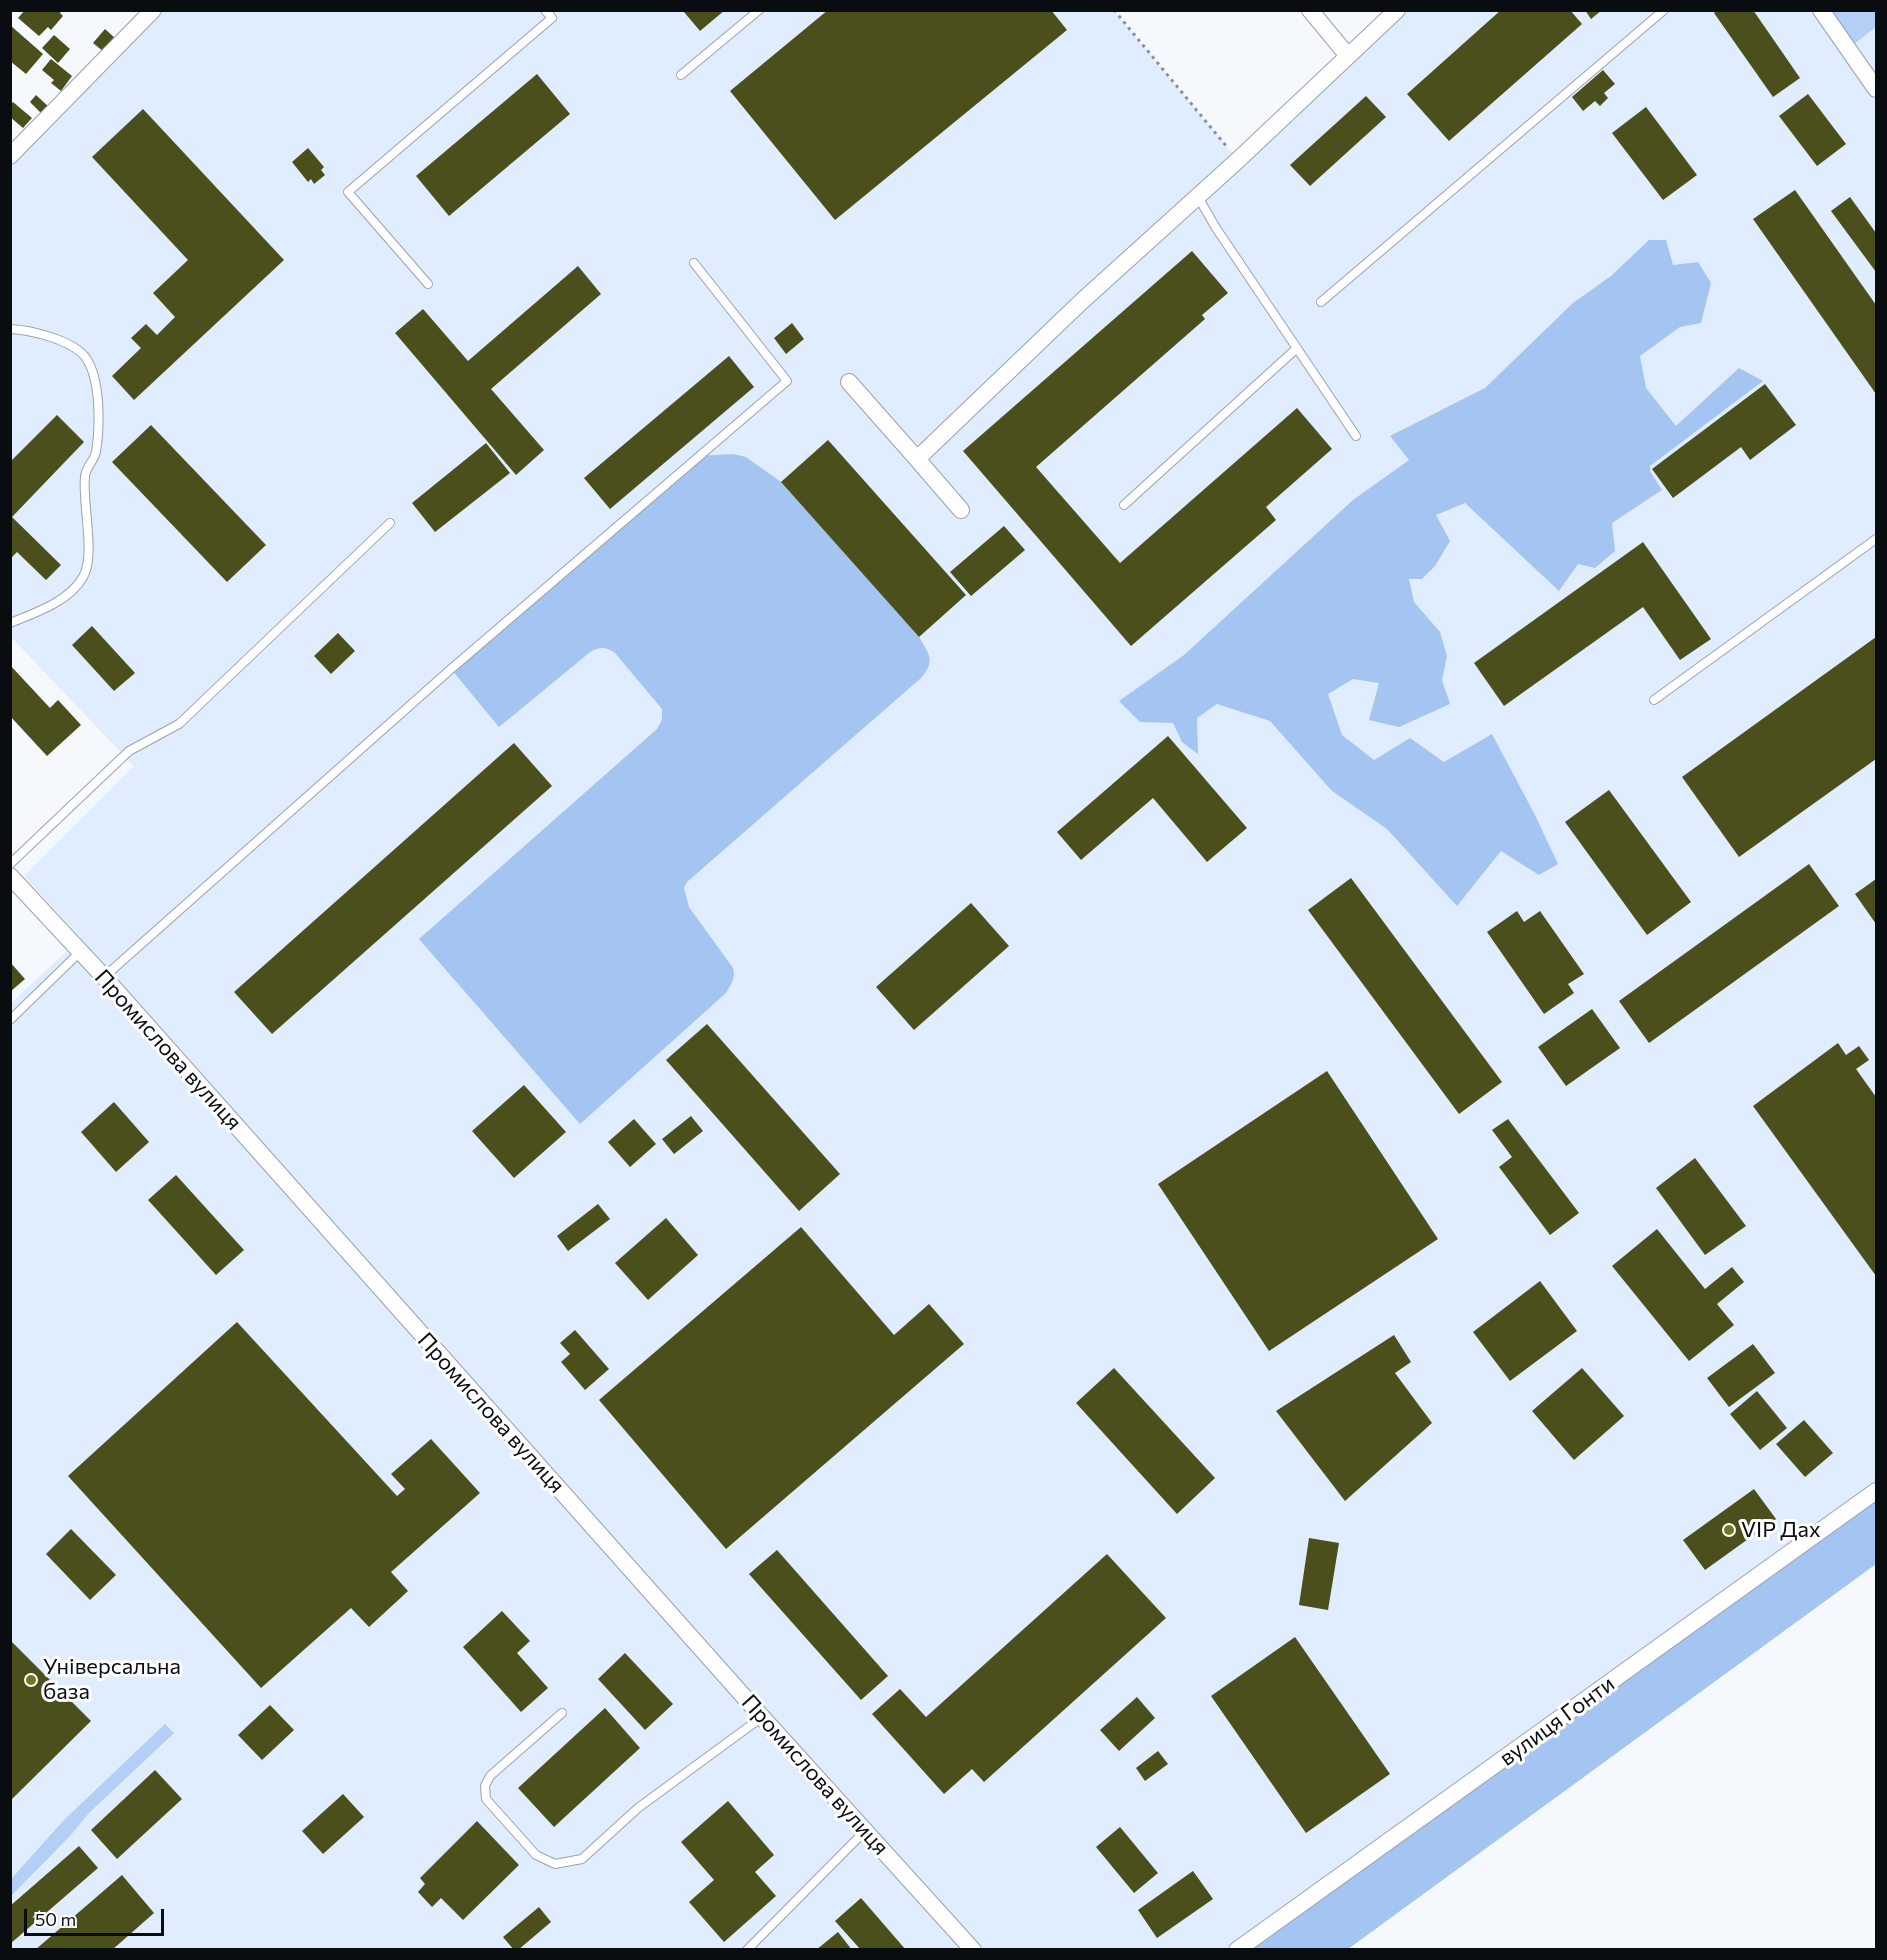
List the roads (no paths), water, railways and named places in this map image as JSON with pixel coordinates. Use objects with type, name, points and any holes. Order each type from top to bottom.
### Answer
[{"type":"street","points":[[10,156],[153,10]]},
{"type":"street","points":[[1310,10],[1348,56]]},
{"type":"street","points":[[917,459],[1082,302],[1238,160],[1397,10]]},
{"type":"street","points":[[1821,10],[1876,88]]},
{"type":"street","points":[[849,382],[961,510]]},
{"type":"street","name":"Промислова вулиця","points":[[10,876],[104,977],[762,1717],[973,1950]]},
{"type":"street","name":"вулиця Гонти","points":[[1237,1950],[1876,1491]]},
{"type":"lane","points":[[428,284],[348,192],[552,18],[545,10]]},
{"type":"lane","points":[[681,75],[759,10]]},
{"type":"lane","points":[[1321,302],[1664,10]]},
{"type":"lane","points":[[1198,197],[1216,228],[1356,436]]},
{"type":"lane","points":[[104,977],[451,669],[787,381],[694,263]]},
{"type":"lane","points":[[10,329],[30,330],[67,344],[84,356],[93,373],[99,421],[96,455],[84,475],[88,558],[85,575],[76,588],[63,597],[10,622]]},
{"type":"lane","points":[[1124,505],[1297,348]]},
{"type":"lane","points":[[10,864],[129,751],[179,724],[390,523]]},
{"type":"lane","points":[[1654,700],[1876,539]]},
{"type":"lane","points":[[10,1020],[80,952]]},
{"type":"lane","points":[[562,1713],[490,1776],[485,1786],[486,1800],[536,1855],[555,1864],[582,1858],[638,1808],[762,1717]]},
{"type":"lane","points":[[747,1950],[865,1831]]},
{"type":"place","name":"VIP Дах","points":[[1729,1530]]},
{"type":"place","name":"Універсальна база","points":[[31,1680]]}]
